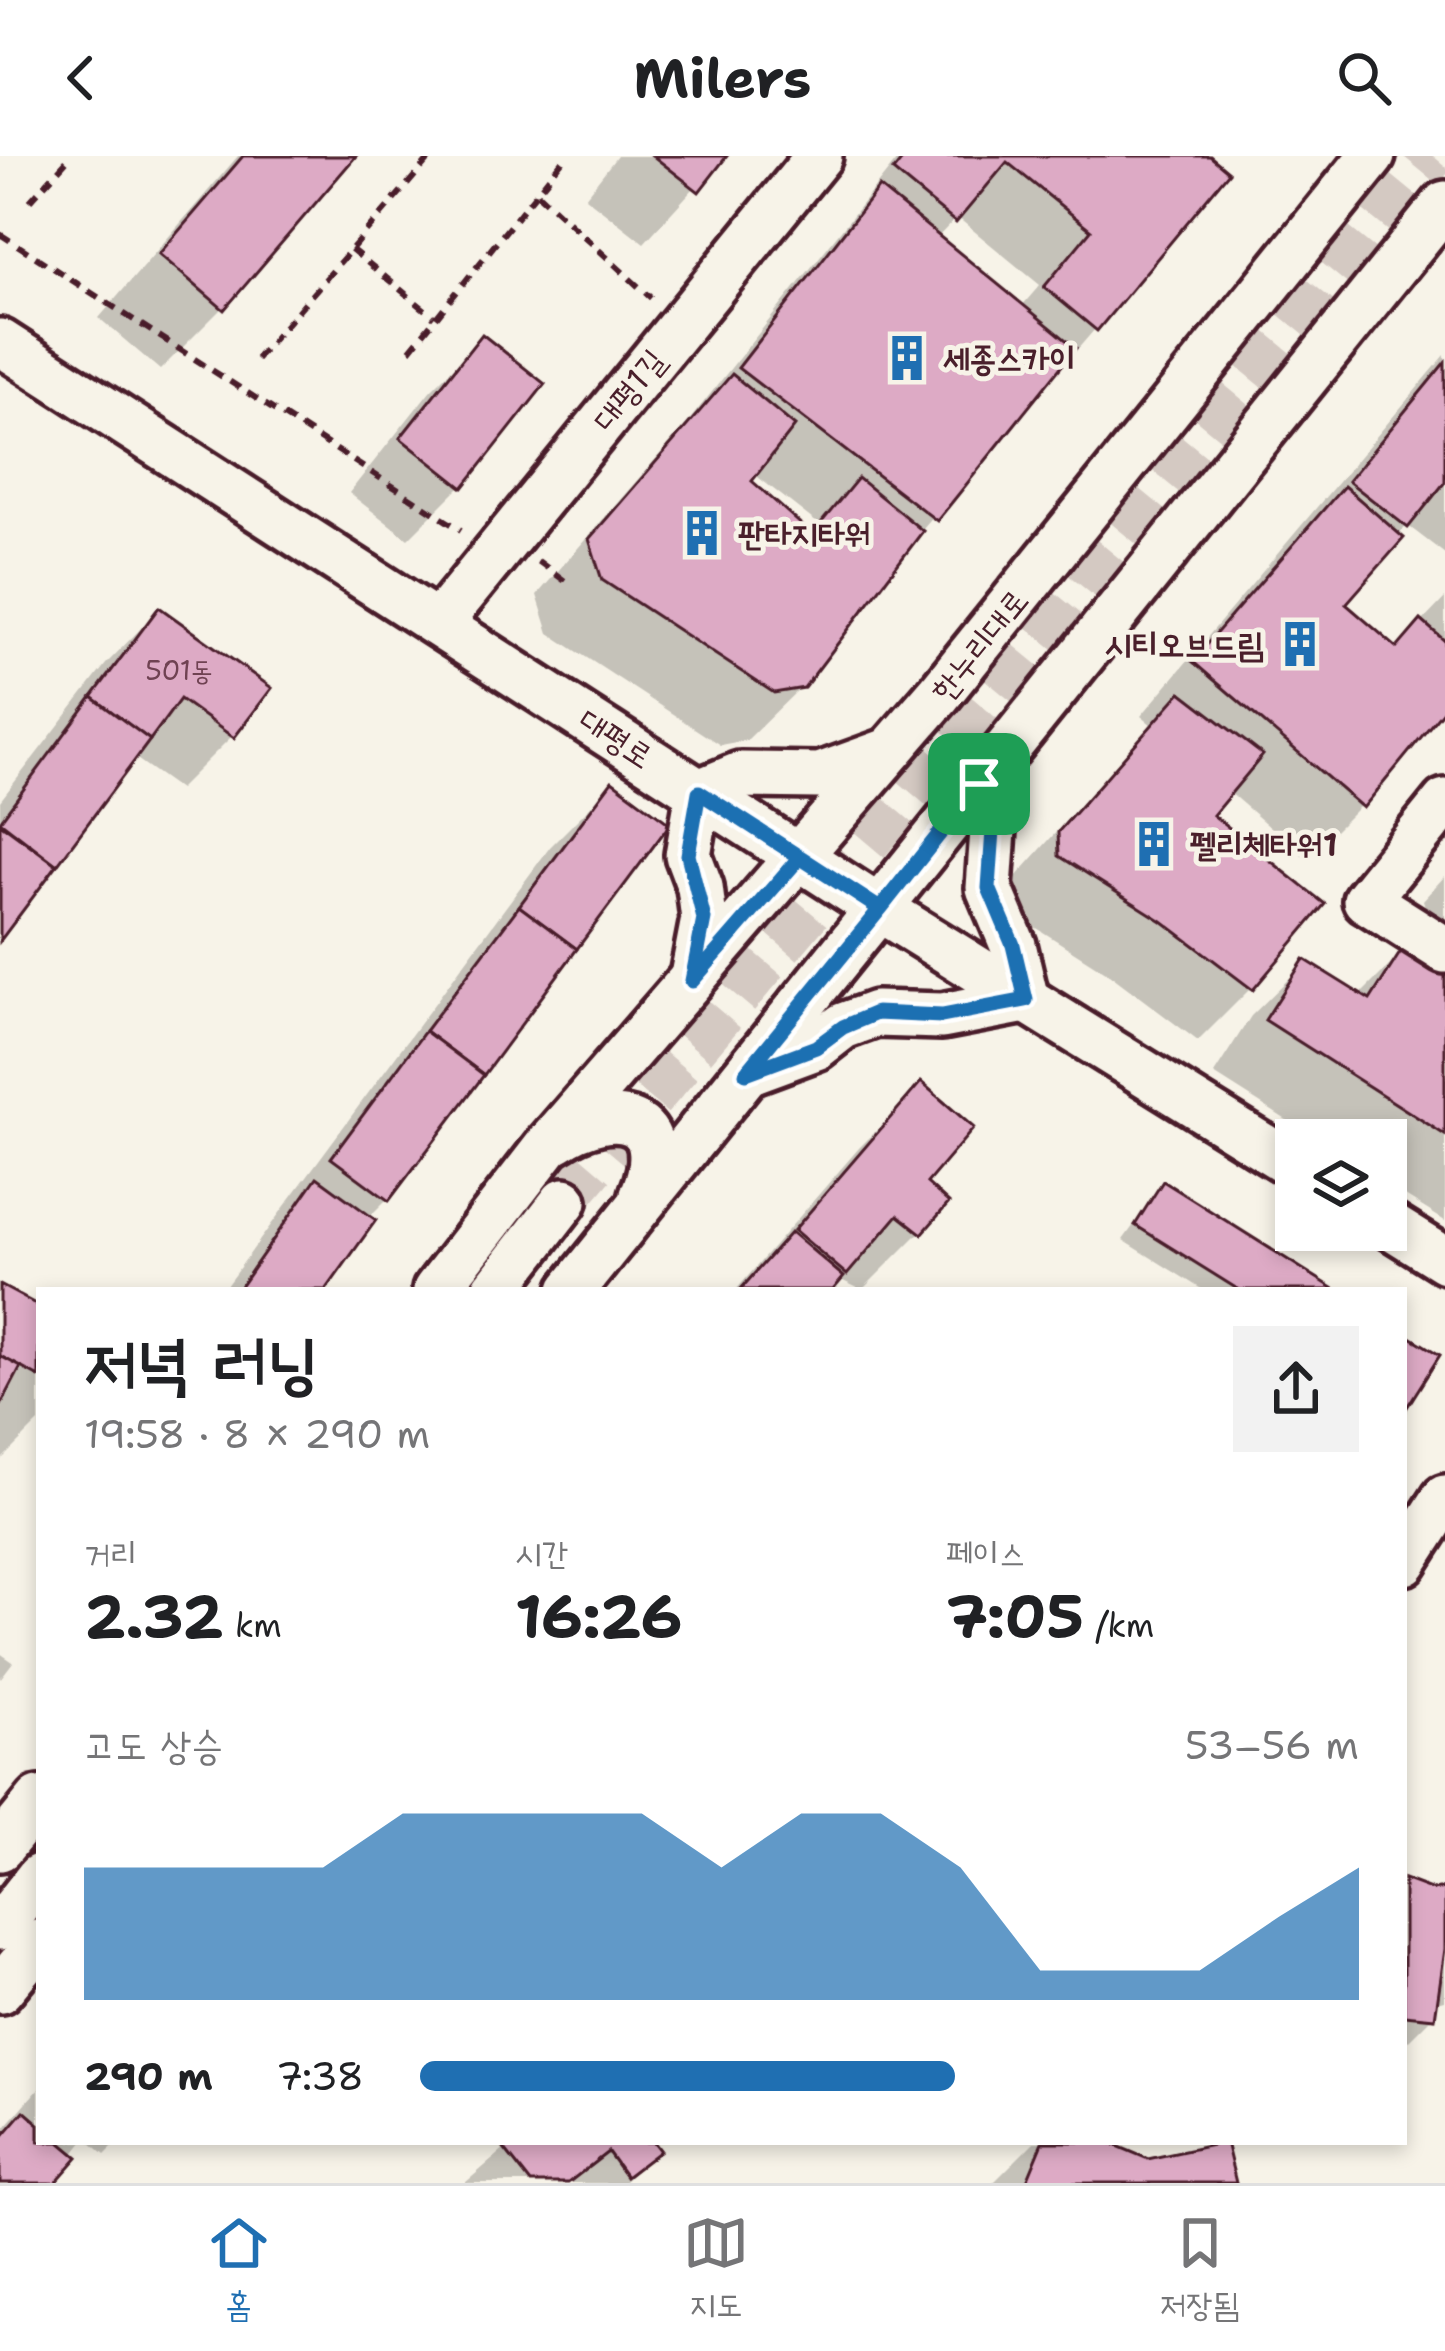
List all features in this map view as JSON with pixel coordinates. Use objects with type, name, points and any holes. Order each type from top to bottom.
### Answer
[{"type":"street","name":"대평1길","points":[[439,623],[819,156]]},
{"type":"street","name":"한누리대로","points":[[438,1287],[549,1144],[892,749],[1372,156]]},
{"type":"street","points":[[574,1287],[1445,204]]},
{"type":"street","name":"대평로","points":[[0,342],[880,909],[1275,1154]]},
{"type":"street","points":[[692,981],[704,919],[688,855],[699,792],[740,776],[820,776],[892,749]]},
{"type":"street","points":[[746,1073],[816,1047],[843,1027],[876,1013],[942,1016],[1026,1000],[1013,945],[989,888],[993,830],[979,784]]},
{"type":"street","points":[[1445,802],[1366,900],[1445,950]]},
{"type":"street","points":[[549,1144],[574,1127],[604,1119],[629,1120],[646,1130],[655,1144],[656,1164],[640,1204]]},
{"type":"street","points":[[497,1287],[564,1201]]},
{"type":"street","points":[[1407,1236],[1445,1260]]},
{"type":"street","points":[[1407,1557],[1445,1498]]},
{"type":"street","points":[[0,1848],[36,1804]]},
{"type":"street","points":[[0,1927],[36,1881]]},
{"type":"street","points":[[0,1990],[36,1947]]},
{"type":"path","points":[[30,200],[71,156]]},
{"type":"path","points":[[256,359],[432,156]]},
{"type":"path","points":[[410,350],[566,156]]},
{"type":"path","points":[[536,193],[666,313]]},
{"type":"path","points":[[0,234],[458,529],[481,532]]},
{"type":"path","points":[[351,249],[434,317]]},
{"type":"building","points":[[243,156],[356,156],[224,310],[159,254]]},
{"type":"building","points":[[653,156],[727,156],[699,192]]},
{"type":"building","points":[[905,156],[1210,156],[1229,172],[1097,331],[1044,287],[1091,230],[1007,162],[956,223],[893,171]]},
{"type":"building","name":"세종스카이","points":[[879,187],[1076,348],[937,521],[738,368]]},
{"type":"building","points":[[482,334],[545,384],[463,488],[400,438]]},
{"type":"building","points":[[1445,362],[1445,482],[1408,528],[1348,481]]},
{"type":"building","name":"판타지타워","points":[[732,374],[795,426],[752,481],[812,534],[858,478],[923,531],[804,688],[774,693],[602,580],[589,539]]},
{"type":"building","name":"시티오브드림","points":[[1344,486],[1404,538],[1346,604],[1397,648],[1421,620],[1445,641],[1445,708],[1363,808],[1192,661]]},
{"type":"building","points":[[159,607],[272,688],[234,738],[180,699],[150,740],[92,697]]},
{"type":"building","name":"펠리체타워1","points":[[1181,692],[1263,755],[1213,815],[1325,904],[1253,990],[1162,921],[1059,856],[1058,832]]},
{"type":"building","points":[[92,697],[150,740],[57,865],[0,821]]},
{"type":"building","points":[[612,781],[670,824],[577,949],[519,906]]},
{"type":"building","points":[[0,823],[57,865],[0,941]]},
{"type":"building","points":[[519,906],[577,949],[484,1075],[425,1031]]},
{"type":"building","points":[[1405,945],[1445,970],[1445,1135],[1265,1020],[1304,959],[1370,1000]]},
{"type":"building","points":[[425,1031],[484,1075],[389,1201],[331,1158]]},
{"type":"building","points":[[921,1082],[974,1128],[927,1183],[949,1203],[922,1234],[898,1215],[847,1275],[794,1230]]},
{"type":"building","points":[[317,1177],[376,1220],[328,1287],[240,1287]]},
{"type":"building","points":[[1163,1181],[1331,1287],[1234,1287],[1135,1225]]},
{"type":"building","points":[[791,1232],[844,1277],[836,1287],[743,1287]]},
{"type":"building","points":[[0,1285],[36,1304],[36,1375],[0,1356]]},
{"type":"building","points":[[1407,1335],[1440,1355],[1407,1407]]},
{"type":"building","points":[[0,1356],[21,1367],[0,1407]]},
{"type":"building","points":[[1407,1880],[1433,1890],[1445,1888],[1445,1949],[1435,2018],[1407,2015]]},
{"type":"building","points":[[24,2111],[36,2121],[36,2145],[64,2145],[78,2157],[55,2183],[0,2183],[0,2139]]},
{"type":"building","points":[[655,2145],[660,2151],[626,2177],[608,2152],[568,2183],[531,2183],[502,2146]]},
{"type":"building","points":[[1042,2145],[1115,2145],[1148,2159],[1227,2145],[1236,2183],[1026,2183]]},
{"type":"tunnel","points":[[564,1201],[996,690],[1433,156]]},
{"type":"place","name":"세종스카이","points":[[907,358]]},
{"type":"place","name":"판타지타워","points":[[702,533]]},
{"type":"place","name":"시티오브드림","points":[[1300,644]]},
{"type":"place","name":"펠리체타워1","points":[[1154,844]]},
{"type":"route","points":[[979,784],[880,909],[699,792],[688,855],[700,887],[704,919],[692,981],[800,857],[880,909],[746,1073],[816,1047],[843,1027],[876,1013],[942,1016],[1026,1000],[1013,945],[989,888],[993,830],[979,784]]}]
